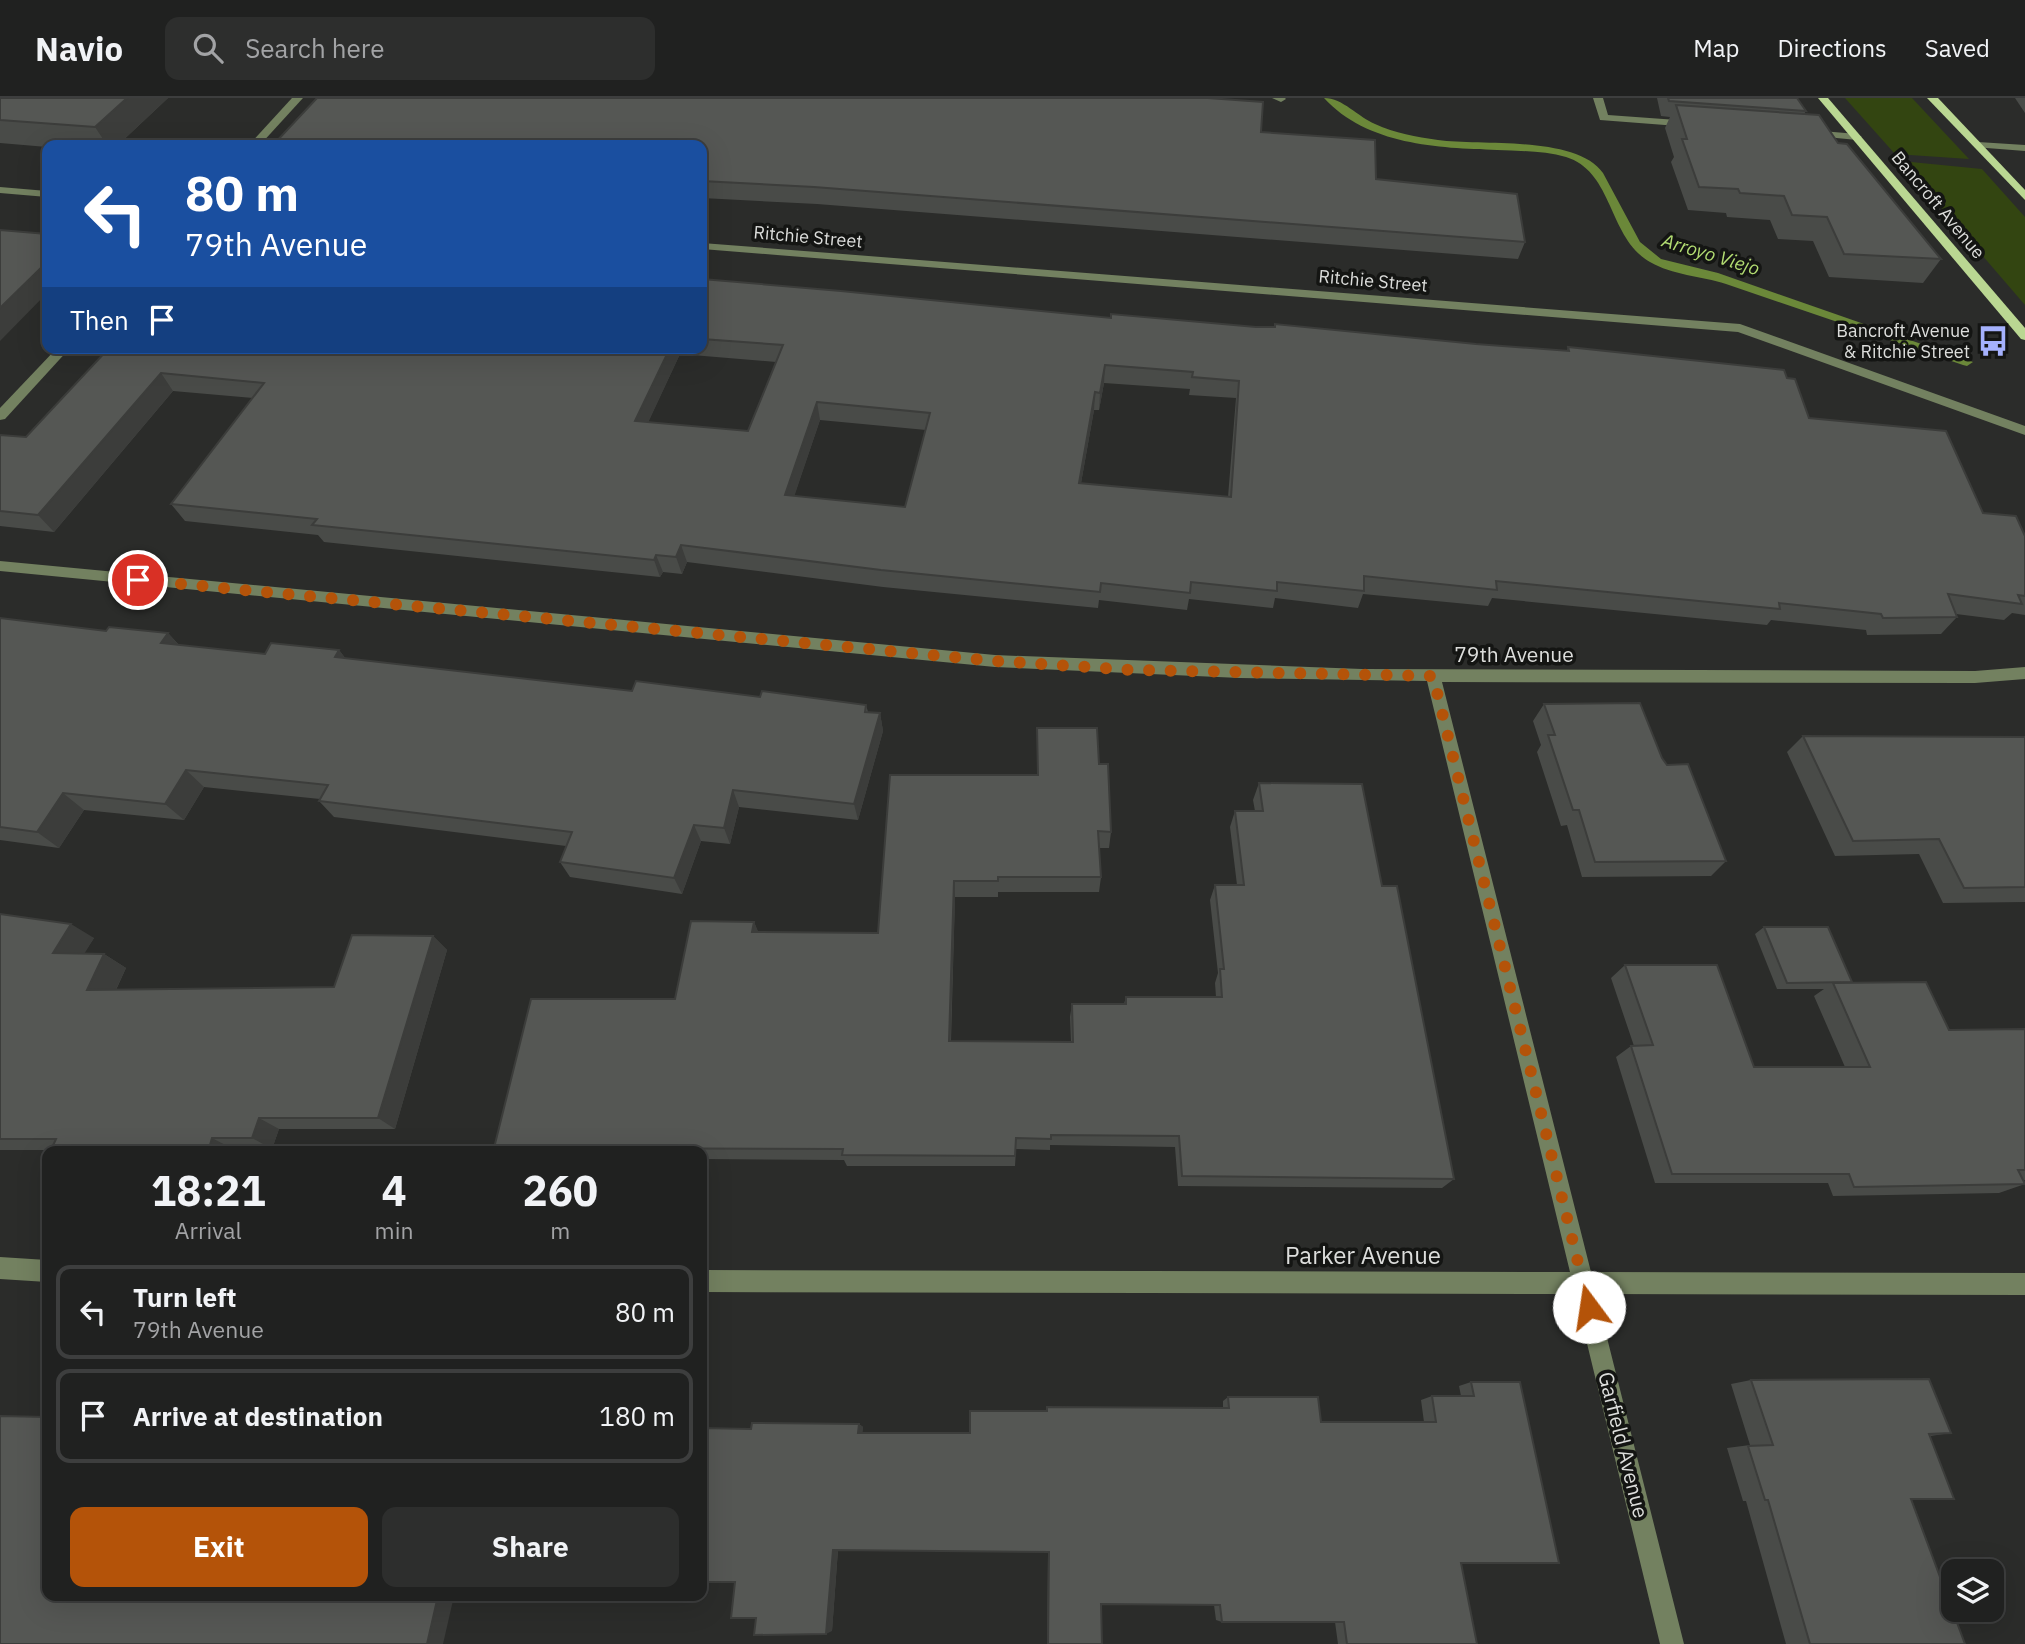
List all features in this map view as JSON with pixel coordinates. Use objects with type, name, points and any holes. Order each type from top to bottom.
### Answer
[{"type":"main road","name":"Bancroft Avenue","points":[[1823,98],[2025,336]]},
{"type":"main road","points":[[1932,98],[2025,197]]},
{"type":"street","points":[[259,140],[298,98]]},
{"type":"street","points":[[1598,98],[1604,118],[1699,125]]},
{"type":"street","points":[[1795,132],[1857,136]]},
{"type":"street","points":[[1978,145],[2025,148]]},
{"type":"street","points":[[0,190],[42,194]]},
{"type":"street","name":"Ritchie Street","points":[[707,246],[1740,328],[2025,431]]},
{"type":"street","points":[[0,416],[58,354]]},
{"type":"street","name":"79th Avenue","points":[[0,566],[995,661],[1133,670],[1433,676],[1975,677],[2025,673]]},
{"type":"street","name":"Garfield Avenue","points":[[1433,676],[1672,1644]]},
{"type":"street","points":[[0,1268],[42,1271]]},
{"type":"street","name":"Parker Avenue","points":[[707,1280],[2025,1284]]},
{"type":"green space","points":[[1845,98],[1912,98],[1969,159],[1895,154]]},
{"type":"green space","points":[[1901,161],[1982,169],[2025,217],[2025,305]]},
{"type":"building","points":[[0,98],[127,98],[95,127],[0,120]]},
{"type":"building","points":[[317,98],[1208,98],[1263,102],[1261,132],[1375,140],[1376,179],[1517,194],[1525,242],[814,187],[707,181],[707,140],[278,140]]},
{"type":"building","points":[[1668,98],[1797,98],[1806,111],[1669,101]]},
{"type":"building","points":[[1676,105],[1819,115],[1838,143],[1847,144],[1941,259],[1844,254],[1827,217],[1792,215],[1784,196],[1740,193],[1738,189],[1699,187],[1682,139],[1687,139]]},
{"type":"building","points":[[0,230],[42,234],[42,267],[0,308]]},
{"type":"building","points":[[707,279],[1111,318],[1111,314],[1256,327],[1275,327],[1275,324],[1476,344],[1569,351],[1568,347],[1784,370],[1787,378],[1795,379],[1809,418],[1946,431],[1983,513],[2016,516],[2025,536],[2025,596],[2018,595],[2022,604],[1948,594],[1957,617],[1883,618],[1881,614],[1779,603],[1780,609],[1496,581],[1497,590],[1364,576],[1364,591],[1277,582],[1277,591],[1191,582],[1190,593],[1101,583],[1100,592],[881,570],[681,545],[676,557],[656,555],[654,560],[312,525],[317,519],[171,504],[264,383],[161,373],[38,515],[0,511],[0,435],[26,437],[103,354],[667,354],[635,421],[748,431],[783,345],[707,339]],"holes":[[[1105,365],[1193,372],[1192,377],[1239,381],[1231,497],[1079,483],[1095,392],[1100,393]],[[817,402],[930,413],[905,507],[785,495]]]},
{"type":"building","points":[[0,618],[106,631],[109,627],[168,633],[161,643],[265,654],[271,643],[339,650],[335,657],[632,691],[636,681],[760,697],[762,691],[866,705],[865,712],[880,713],[854,804],[733,790],[724,828],[694,825],[674,878],[560,862],[572,832],[319,801],[328,785],[186,770],[165,804],[63,793],[37,832],[0,827]]},
{"type":"building","points":[[1640,703],[1667,765],[1688,764],[1726,861],[1595,862],[1579,810],[1573,810],[1548,735],[1555,735],[1544,704]]},
{"type":"building","points":[[1037,728],[1097,728],[1099,764],[1108,764],[1111,832],[1098,831],[1101,877],[998,877],[998,881],[954,881],[949,1041],[1073,1042],[1072,1004],[1126,1004],[1126,997],[1222,997],[1220,969],[1224,969],[1215,885],[1244,885],[1235,811],[1263,811],[1259,783],[1362,784],[1382,886],[1397,886],[1454,1179],[1182,1176],[1179,1136],[1051,1135],[1051,1139],[1016,1138],[1015,1156],[842,1155],[843,1149],[707,1149],[707,1146],[494,1146],[531,999],[675,999],[691,921],[754,922],[752,932],[878,933],[890,775],[1038,775]]},
{"type":"building","points":[[1803,736],[2025,737],[2025,887],[1964,888],[1939,839],[1853,841]]},
{"type":"building","points":[[0,914],[71,924],[53,953],[104,954],[87,990],[334,987],[352,935],[433,936],[378,1118],[259,1118],[252,1138],[212,1138],[210,1146],[53,1146],[56,1139],[0,1139]]},
{"type":"building","points":[[1764,927],[1828,927],[1852,982],[1787,983]]},
{"type":"building","points":[[1625,965],[1717,965],[1754,1067],[1870,1067],[1833,983],[1926,982],[1949,1030],[2025,1029],[2025,1170],[2018,1170],[2025,1184],[1854,1187],[1849,1174],[1672,1174],[1631,1046],[1653,1045]]},
{"type":"building","points":[[1929,1379],[1951,1433],[1929,1434],[1954,1499],[1911,1499],[1941,1580],[1941,1622],[1957,1622],[1965,1644],[1810,1644],[1768,1500],[1765,1500],[1748,1446],[1773,1445],[1751,1380]]},
{"type":"building","points":[[1471,1382],[1520,1382],[1559,1563],[1461,1563],[1477,1644],[1347,1644],[1344,1622],[1222,1622],[1220,1605],[1101,1604],[1102,1644],[1048,1644],[1049,1552],[833,1550],[826,1634],[754,1635],[756,1618],[731,1618],[735,1582],[707,1582],[707,1428],[751,1429],[752,1423],[859,1424],[858,1433],[970,1433],[970,1411],[1047,1411],[1047,1407],[1229,1408],[1228,1397],[1318,1397],[1321,1422],[1436,1422],[1432,1396],[1474,1396]]},
{"type":"building","points":[[0,1416],[42,1417],[42,1601],[437,1601],[427,1644],[0,1644]]},
{"type":"waterway","name":"Arroyo Viejo","points":[[1329,98],[1348,114],[1370,126],[1416,140],[1553,151],[1571,155],[1592,166],[1598,173],[1636,245],[1657,261],[1671,267],[1714,276],[1967,362]]},
{"type":"place","name":"Bancroft Avenue & Ritchie Street","points":[[1993,341]]},
{"type":"route","points":[[138,580],[995,661],[1133,670],[1433,676],[1589,1307]]}]
